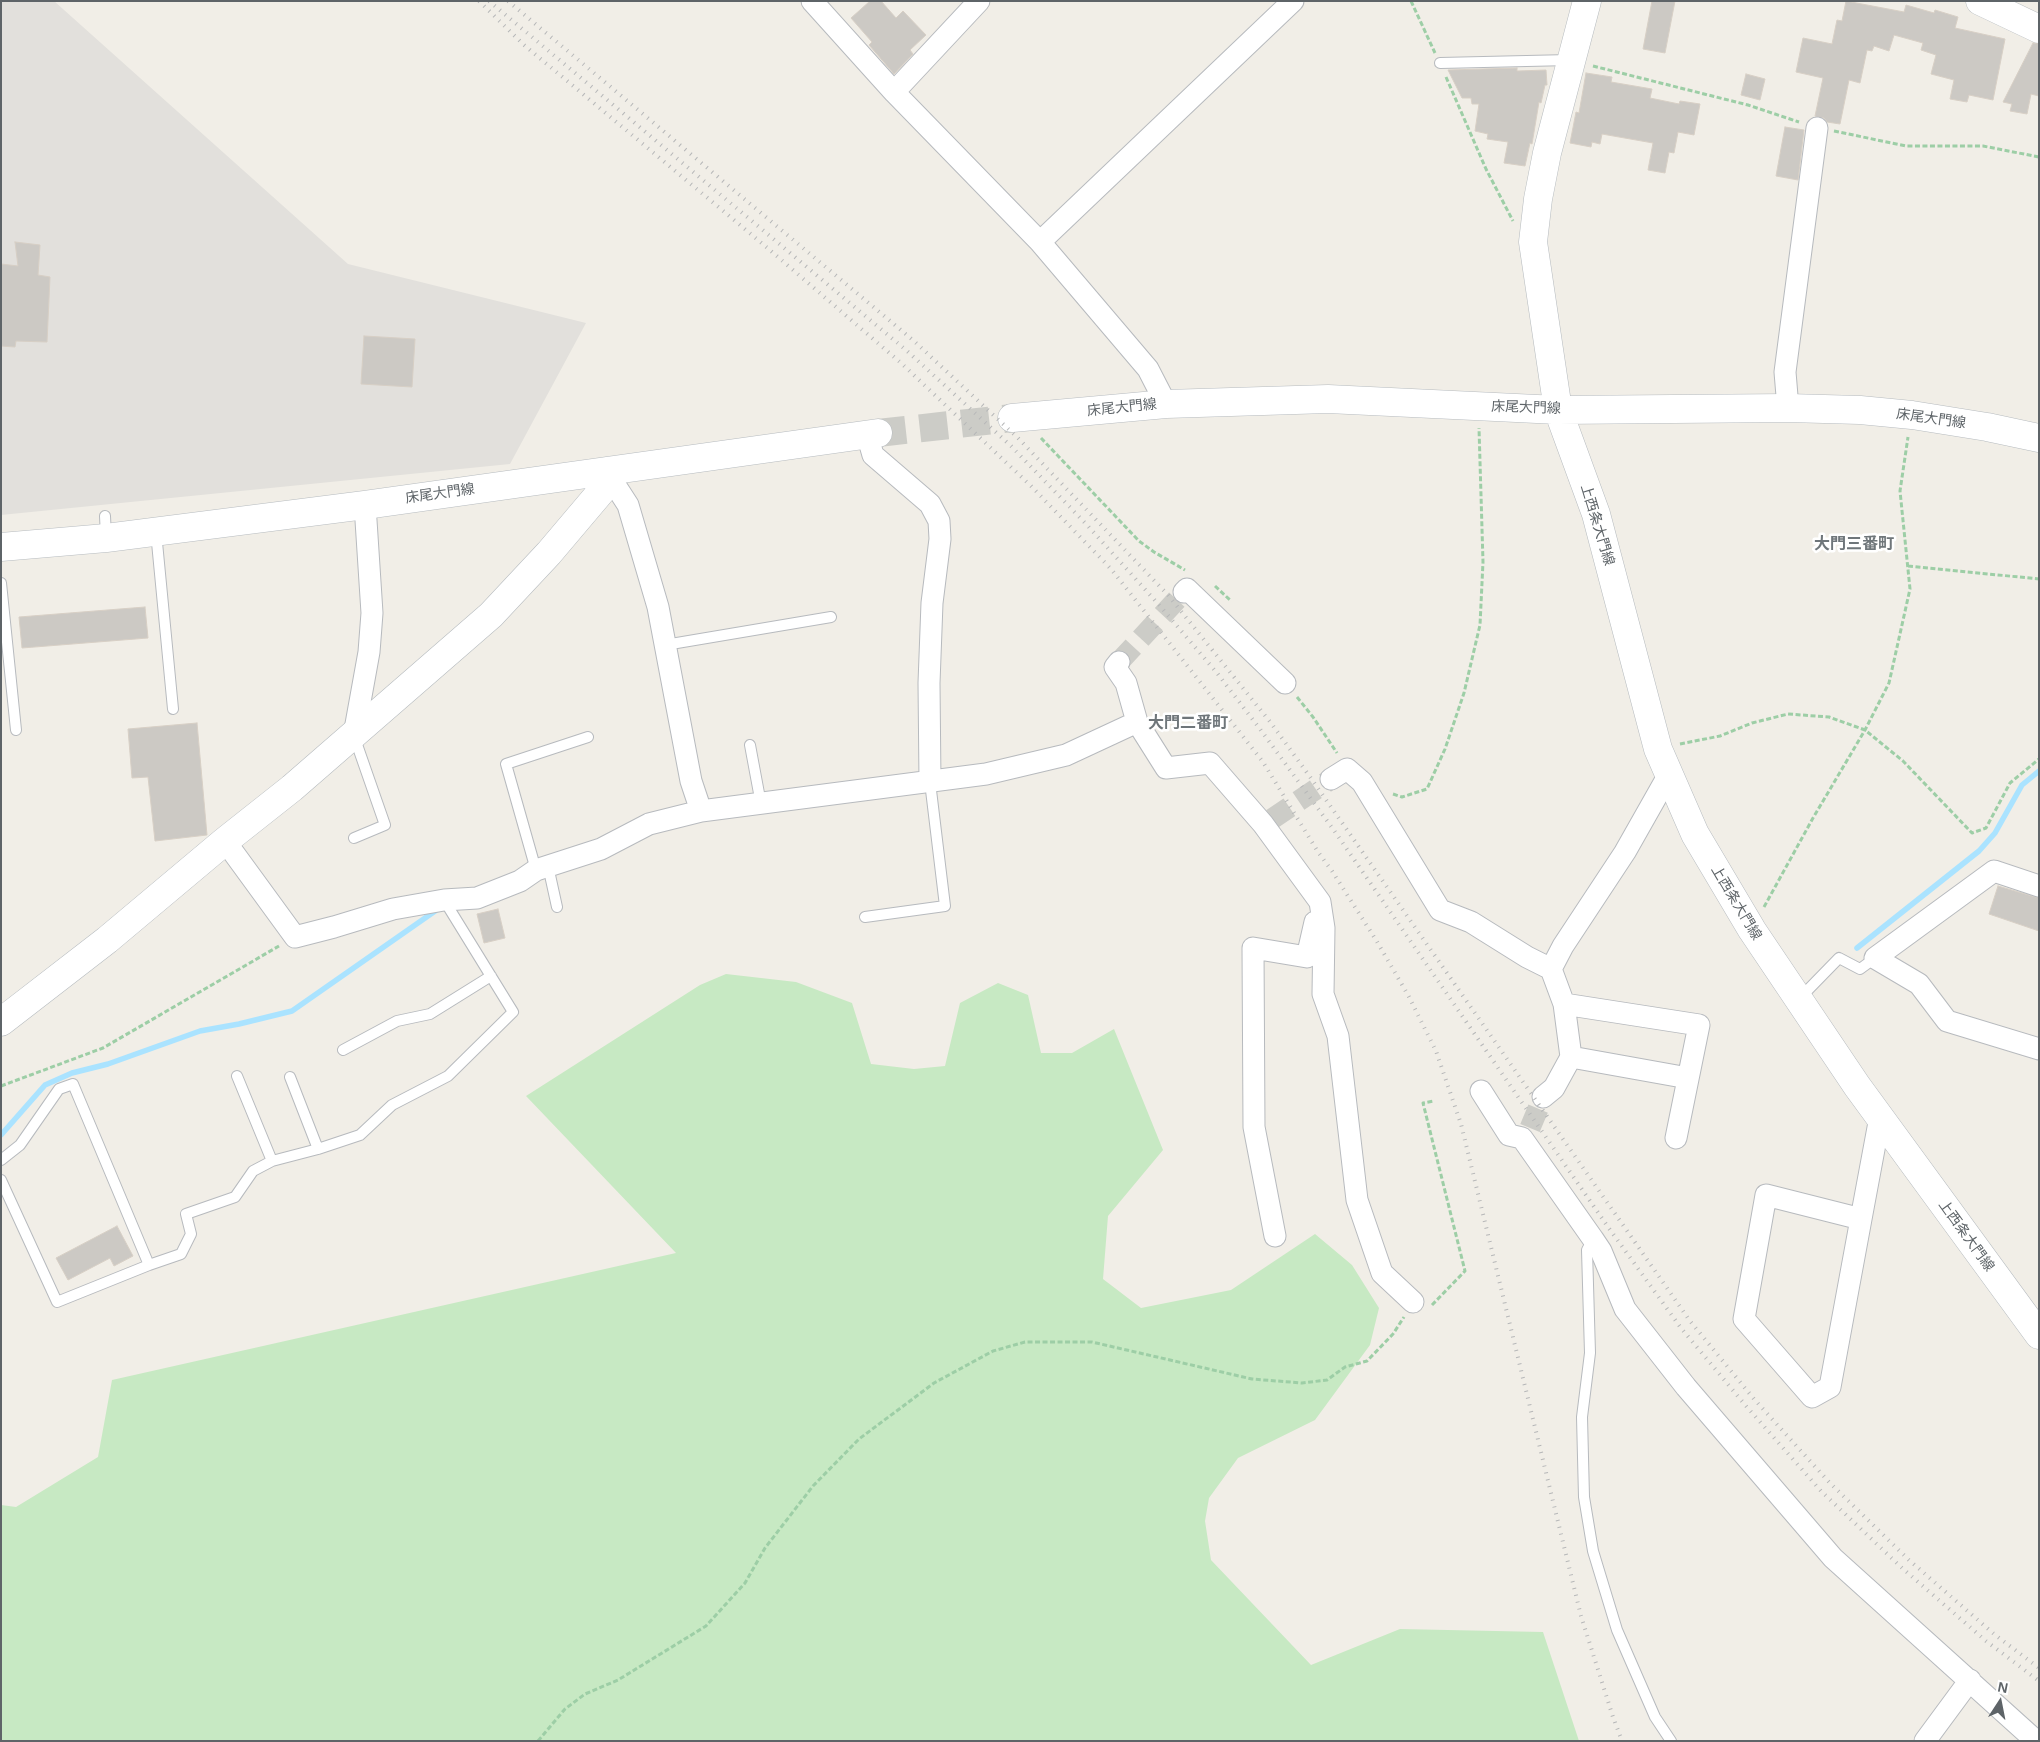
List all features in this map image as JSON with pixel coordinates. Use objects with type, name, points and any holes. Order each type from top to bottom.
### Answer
[{"type":"main road","name":"上西条大門線","points":[[1587,1],[1547,153],[1538,199],[1533,242],[1558,410],[1596,514],[1658,749],[1668,776],[1695,834],[1752,930],[1880,1117],[2039,1335]]},
{"type":"main road","points":[[1980,1],[2039,29]]},
{"type":"main road","name":"床尾大門線","points":[[1022,417],[1166,404],[1328,399],[1558,410],[1788,408],[1860,410],[1912,415],[1987,427],[2039,438]]},
{"type":"main road","name":"床尾大門線","points":[[1,547],[105,527],[156,531],[365,505],[872,434]]},
{"type":"main road","points":[[1,1022],[107,940],[225,841],[292,788],[491,615],[549,553],[604,488],[606,471]]},
{"type":"street","points":[[812,1],[894,92],[1040,242],[1148,369],[1166,404]]},
{"type":"street","points":[[894,92],[979,1]]},
{"type":"street","points":[[1040,242],[1293,1]]},
{"type":"street","points":[[1788,408],[1785,372],[1818,128]]},
{"type":"street","points":[[872,434],[873,455],[930,504],[939,521],[940,539],[932,603],[929,683],[930,782]]},
{"type":"street","points":[[606,471],[628,505],[658,607],[691,781],[702,812]]},
{"type":"street","points":[[354,735],[369,652],[372,613],[365,505]]},
{"type":"street","points":[[1184,592],[1187,589],[1285,683]]},
{"type":"street","points":[[1119,662],[1116,667],[1126,683],[1137,722],[1166,768],[1210,763],[1267,821],[1320,902],[1324,928],[1324,994],[1338,1036],[1357,1200],[1382,1273],[1414,1302]]},
{"type":"street","points":[[225,841],[295,937],[334,928],[392,909],[444,900],[477,898],[520,881],[542,868],[601,849],[649,824],[702,812],[986,774],[1066,755],[1137,722]]},
{"type":"street","points":[[1551,969],[1563,946],[1625,852],[1668,776]]},
{"type":"street","points":[[1347,777],[1440,910],[1471,922],[1527,957],[1551,969],[1564,1004],[1570,1057],[1554,1088],[1543,1097]]},
{"type":"street","points":[[2039,886],[1994,871],[1875,958],[1919,984],[1947,1021],[2039,1049]]},
{"type":"street","points":[[1275,1236],[1254,1127],[1253,948],[1307,957],[1320,902]]},
{"type":"street","points":[[1564,1004],[1699,1025],[1676,1138]]},
{"type":"street","points":[[1570,1057],[1688,1078]]},
{"type":"street","points":[[1481,1090],[1509,1135],[1526,1133],[1601,1251],[1625,1309],[1686,1388],[1833,1558],[2036,1741]]},
{"type":"street","points":[[1861,1219],[1766,1194],[1744,1319],[1812,1397],[1830,1387],[1880,1117]]},
{"type":"street","points":[[1925,1741],[1970,1680]]},
{"type":"lane","points":[[1440,63],[1570,60]]},
{"type":"lane","points":[[156,531],[173,709]]},
{"type":"lane","points":[[1,583],[16,730]]},
{"type":"lane","points":[[665,645],[831,617]]},
{"type":"lane","points":[[354,735],[385,825],[354,838]]},
{"type":"lane","points":[[557,907],[506,764],[588,737]]},
{"type":"lane","points":[[750,745],[761,804]]},
{"type":"lane","points":[[865,917],[945,906],[930,782]]},
{"type":"lane","points":[[1,1180],[57,1302],[181,1254],[191,1234],[186,1214],[235,1197],[253,1171],[272,1161],[318,1149],[360,1135],[392,1105],[448,1076],[513,1012],[444,900]]},
{"type":"lane","points":[[1799,1000],[1840,958],[1860,969],[1875,958]]},
{"type":"lane","points":[[343,1050],[398,1021],[430,1014],[491,976]]},
{"type":"lane","points":[[237,1076],[272,1161]]},
{"type":"lane","points":[[290,1077],[318,1149]]},
{"type":"lane","points":[[3,1155],[20,1145],[59,1088],[73,1084],[149,1265]]},
{"type":"lane","points":[[1593,1239],[1587,1250],[1590,1353],[1582,1417],[1586,1506],[1593,1551],[1616,1630],[1655,1717],[1671,1741]]},
{"type":"path","points":[[1411,1],[1486,170],[1516,227],[1533,242]]},
{"type":"path","points":[[1570,60],[1748,105],[1818,128],[1906,146],[1983,146],[2039,156]]},
{"type":"path","points":[[1285,683],[1313,718],[1347,777],[1402,797],[1426,789],[1445,748],[1464,693],[1480,626],[1483,562],[1478,406]]},
{"type":"path","points":[[1752,930],[1813,818],[1866,730],[1889,683],[1910,589],[1900,491],[1912,415]]},
{"type":"path","points":[[1022,417],[1042,441],[1140,541],[1154,552],[1186,570]]},
{"type":"path","points":[[1908,566],[2039,579]]},
{"type":"path","points":[[1210,584],[1218,588],[1236,607]]},
{"type":"path","points":[[1658,749],[1720,736],[1752,723],[1788,714],[1829,717],[1866,730],[1903,761],[1972,833],[1986,828],[2010,783],[2039,760]]},
{"type":"path","points":[[1,1086],[103,1048],[295,937]]},
{"type":"path","points":[[538,1741],[566,1709],[585,1694],[618,1680],[706,1626],[745,1583],[765,1548],[812,1486],[859,1439],[934,1383],[993,1351],[1025,1342],[1092,1342],[1252,1379],[1302,1383],[1327,1380],[1346,1368],[1367,1361],[1393,1334],[1414,1302],[1433,1306],[1465,1271],[1423,1104],[1434,1101]]},
{"type":"shaded area","points":[[1,1],[54,1],[348,264],[586,323],[510,464],[1,515]]},
{"type":"green space","points":[[726,974],[796,982],[852,1003],[871,1064],[914,1069],[945,1066],[960,1003],[998,983],[1028,995],[1041,1053],[1072,1053],[1114,1029],[1163,1150],[1108,1216],[1103,1279],[1141,1308],[1231,1290],[1315,1234],[1352,1265],[1379,1308],[1370,1345],[1315,1420],[1238,1458],[1209,1498],[1205,1521],[1211,1560],[1311,1665],[1400,1629],[1543,1632],[1579,1741],[1,1741],[1,1505],[16,1507],[98,1457],[112,1380],[676,1253],[526,1096],[700,985]]},
{"type":"building","points":[[870,1],[881,1],[896,18],[903,11],[926,35],[910,50],[913,54],[894,74],[869,45],[872,42],[851,18]]},
{"type":"building","points":[[1652,1],[1675,1],[1665,53],[1643,49]]},
{"type":"building","points":[[1846,1],[1904,12],[1906,5],[1934,13],[1935,10],[1958,17],[1955,28],[2005,39],[1993,100],[1969,95],[1967,102],[1950,99],[1954,80],[1931,74],[1936,55],[1921,50],[1923,43],[1894,35],[1889,51],[1874,46],[1872,51],[1867,50],[1860,83],[1849,80],[1840,124],[1827,122],[1824,118],[1815,116],[1823,78],[1796,72],[1803,38],[1832,44],[1837,20],[1842,21]]},
{"type":"building","points":[[2033,43],[2039,44],[2039,96],[2031,94],[2027,114],[2010,111],[2012,104],[2003,102]]},
{"type":"building","points":[[1517,68],[1517,71],[1546,70],[1547,85],[1545,85],[1541,103],[1539,102],[1532,144],[1530,143],[1525,166],[1504,163],[1508,142],[1487,139],[1488,134],[1475,131],[1479,104],[1472,104],[1471,98],[1462,98],[1448,70]]},
{"type":"building","points":[[1586,73],[1612,77],[1611,82],[1652,89],[1650,98],[1679,104],[1680,101],[1700,104],[1694,135],[1678,132],[1674,153],[1669,152],[1665,173],[1648,170],[1653,143],[1602,134],[1600,144],[1592,142],[1591,147],[1570,143],[1576,112],[1579,113]]},
{"type":"building","points":[[1746,74],[1765,79],[1760,100],[1741,95]]},
{"type":"building","points":[[1785,127],[1804,130],[1798,180],[1776,176]]},
{"type":"building","points":[[15,242],[40,245],[38,275],[50,277],[47,342],[16,341],[15,347],[1,346],[1,264],[18,266]]},
{"type":"building","points":[[364,336],[415,339],[412,387],[361,384]]},
{"type":"building","points":[[145,607],[148,638],[22,648],[19,617]]},
{"type":"building","points":[[197,723],[207,835],[155,841],[148,777],[132,778],[128,729]]},
{"type":"building","points":[[1998,886],[2039,898],[2039,931],[1989,914]]},
{"type":"building","points":[[498,909],[505,938],[484,943],[477,914]]},
{"type":"building","points":[[117,1226],[133,1256],[114,1266],[110,1258],[68,1280],[56,1258]]},
{"type":"waterway","points":[[1857,948],[1979,851],[1995,833],[2022,785],[2039,771]]},
{"type":"waterway","points":[[1,1135],[45,1085],[72,1073],[108,1064],[200,1031],[292,1011],[438,909]]},
{"type":"tunnel","points":[[878,433],[1012,418]]},
{"type":"tunnel","points":[[1119,662],[1184,592]]},
{"type":"tunnel","points":[[1272,819],[1331,779]]},
{"type":"tunnel","points":[[1530,1128],[1543,1097]]},
{"type":"railway","points":[[479,1],[524,45],[764,245],[901,363],[1031,486],[1111,569],[1263,762],[1318,852],[1376,940],[1408,995],[1436,1051],[1461,1124],[1581,1616],[1622,1741]]},
{"type":"railway","points":[[489,1],[906,350],[1011,446],[1087,525],[1217,673],[1260,729],[1333,829],[1608,1227],[1681,1328],[1746,1406],[1821,1491],[1902,1568],[1986,1641],[2039,1681]]},
{"type":"railway","points":[[508,1],[914,341],[1018,438],[1168,595],[1271,723],[1308,774],[1690,1321],[1754,1399],[1829,1482],[1909,1560],[1994,1634],[2039,1668]]},
{"type":"district","name":"大門三番町","points":[[1854,545]]},
{"type":"district","name":"大門二番町","points":[[1188,724]]}]
